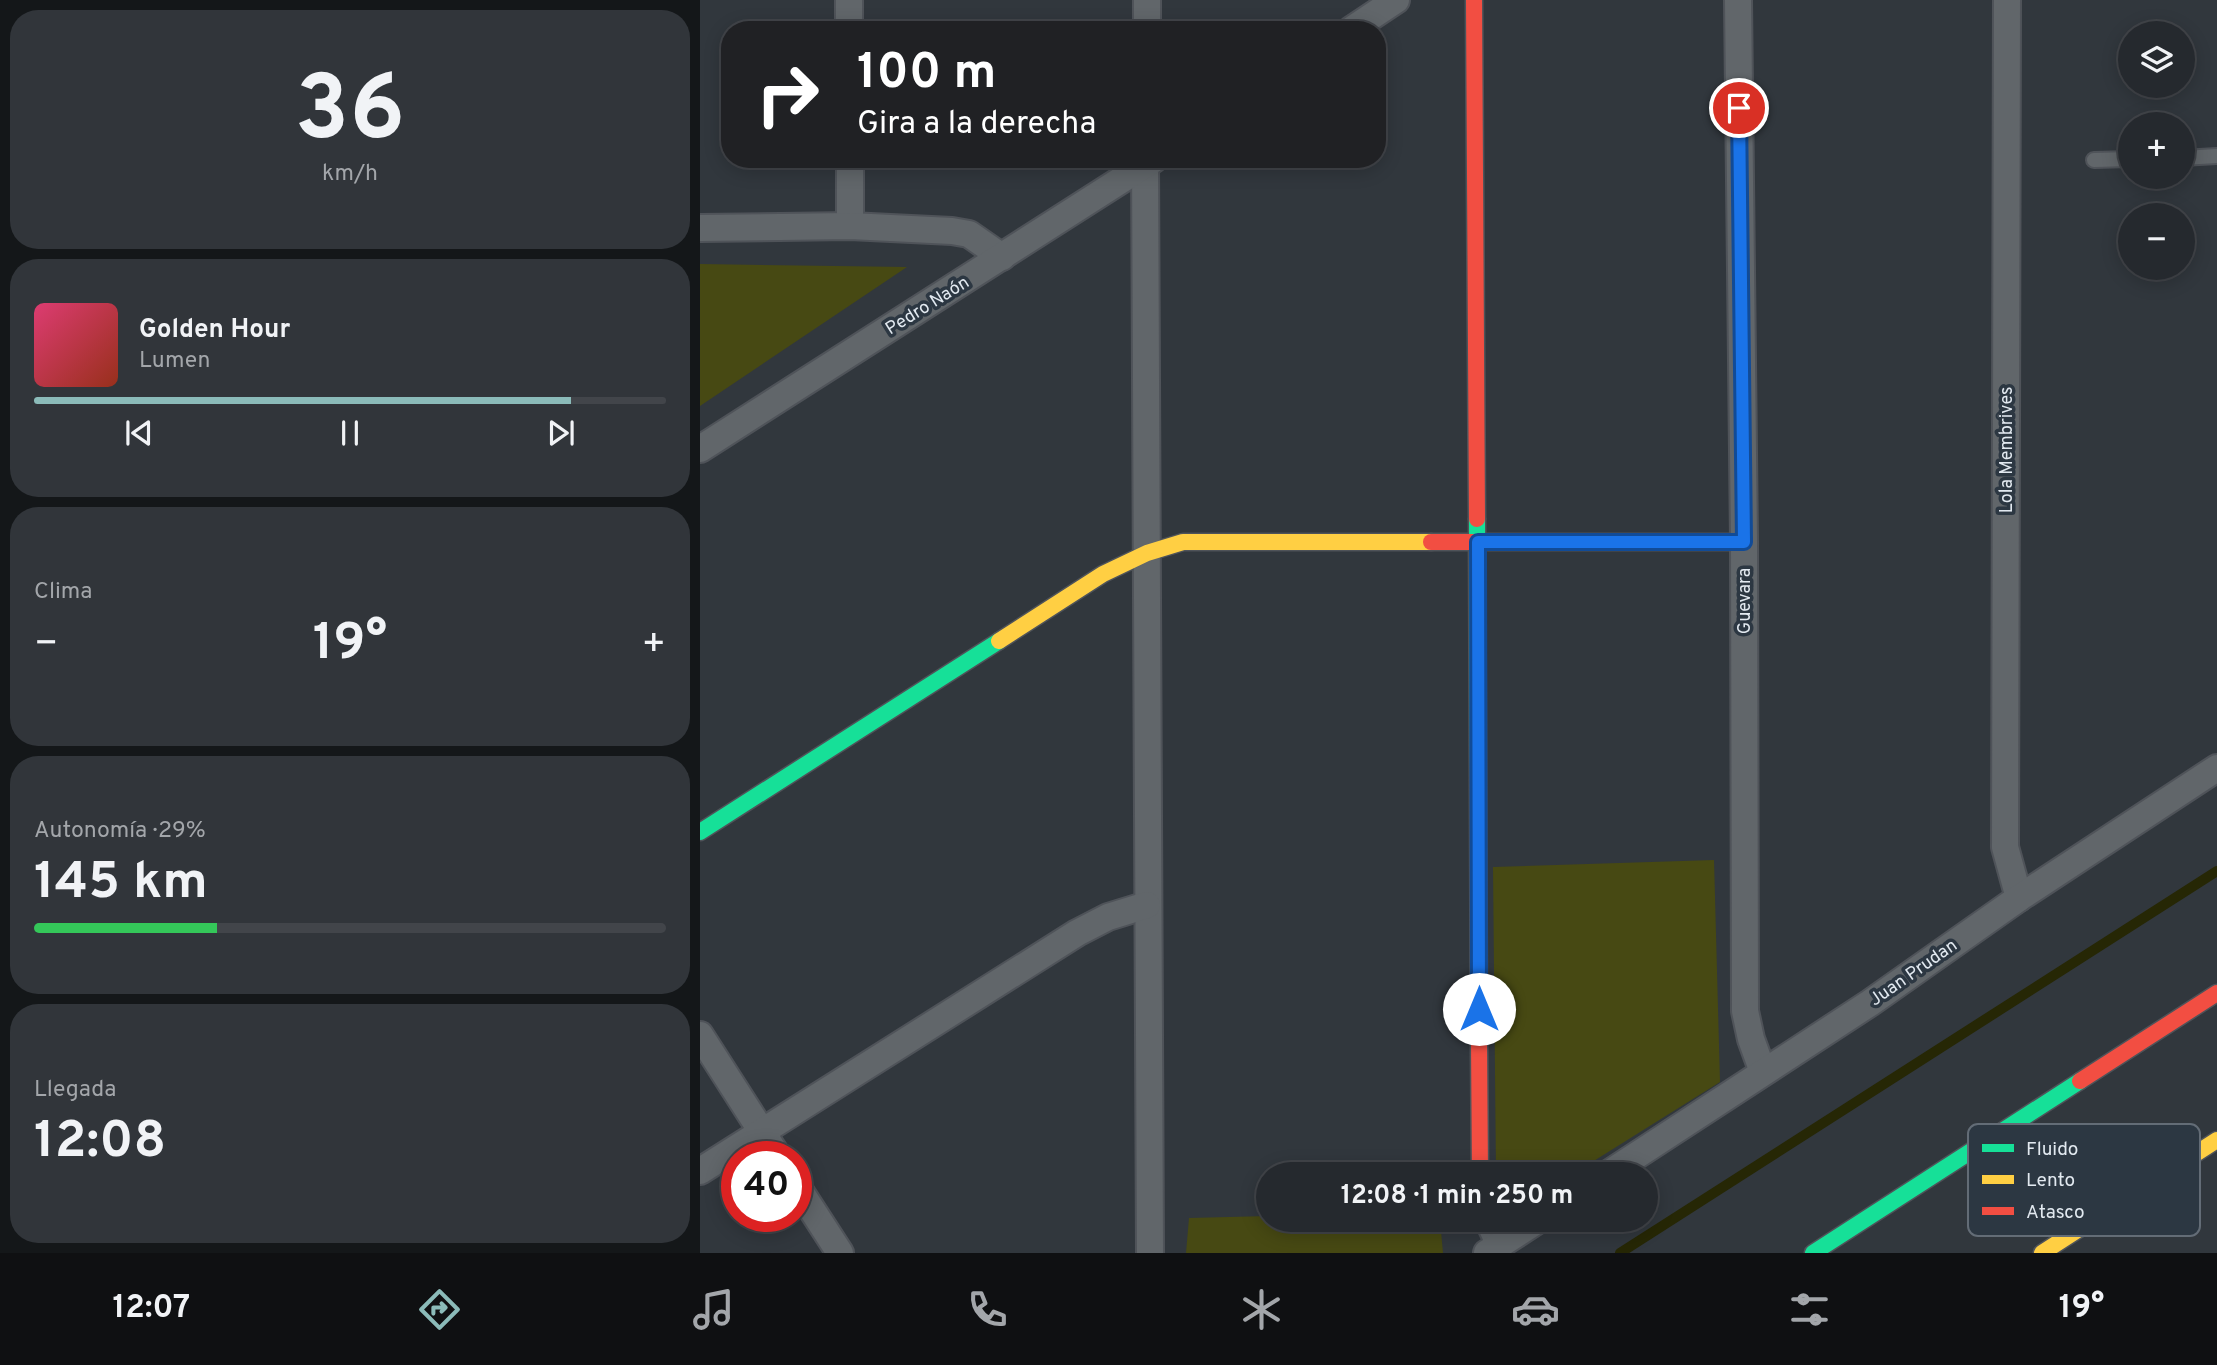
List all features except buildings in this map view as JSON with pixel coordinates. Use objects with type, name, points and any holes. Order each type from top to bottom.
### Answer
[{"type":"main road","points":[[1474,0],[1480,1162]]},
{"type":"main road","points":[[700,832],[1103,574],[1147,553],[1183,542],[1744,542]]},
{"type":"main road","points":[[2014,1124],[2217,993]]},
{"type":"main road","points":[[2200,1151],[2217,1140]]},
{"type":"main road","points":[[1814,1253],[1968,1154]]},
{"type":"main road","points":[[2042,1253],[2068,1236]]},
{"type":"street","points":[[849,0],[849,21]]},
{"type":"street","points":[[1147,0],[1147,21]]},
{"type":"street","points":[[1364,21],[1396,0]]},
{"type":"street","name":"Guevara","points":[[1738,0],[1744,542],[1745,1011],[1751,1039],[1763,1072]]},
{"type":"street","name":"Lola Membrives","points":[[2007,0],[2005,847],[2019,898]]},
{"type":"street","points":[[850,168],[850,226]]},
{"type":"street","name":"Pedro Naón","points":[[700,449],[1137,168]]},
{"type":"street","points":[[1148,168],[1147,905],[1150,1253]]},
{"type":"street","points":[[700,228],[850,226],[952,231],[969,234],[1002,257]]},
{"type":"street","name":"Juan Prudan","points":[[1626,1162],[1870,1003],[2019,898],[2217,768]]},
{"type":"street","points":[[700,1171],[1077,933],[1108,917],[1147,905]]},
{"type":"street","points":[[700,1035],[768,1141]]},
{"type":"street","points":[[812,1210],[840,1253]]},
{"type":"street","points":[[1494,1249],[1520,1232]]},
{"type":"lane","points":[[2195,157],[2217,156]]},
{"type":"lane","points":[[2094,160],[2118,159]]},
{"type":"shaded area","points":[[700,264],[907,267],[700,406]]},
{"type":"shaded area","points":[[1714,860],[1720,1082],[1592,1162],[1496,1162],[1493,867]]},
{"type":"shaded area","points":[[1256,1216],[1256,1232],[1441,1232],[1443,1253],[1186,1253],[1189,1218]]},
{"type":"waterway","points":[[1620,1253],[2217,871]]},
{"type":"traffic: fast","points":[[1477,519],[1479,1043]]},
{"type":"traffic: fast","points":[[700,832],[999,641]]},
{"type":"traffic: fast","points":[[2013,1124],[2080,1081]]},
{"type":"traffic: fast","points":[[1813,1253],[1968,1153]]},
{"type":"traffic: slow","points":[[999,641],[1103,574],[1147,553],[1183,542],[1431,542]]},
{"type":"traffic: slow","points":[[2200,1151],[2217,1140]]},
{"type":"traffic: slow","points":[[2042,1253],[2068,1236]]},
{"type":"traffic: jam","points":[[1474,0],[1477,519]]},
{"type":"traffic: jam","points":[[1431,542],[1744,542]]},
{"type":"traffic: jam","points":[[2080,1081],[2217,993]]},
{"type":"traffic: jam","points":[[1479,1043],[1480,1162]]},
{"type":"route","points":[[1479,1009],[1478,542],[1744,542],[1739,108]]}]
